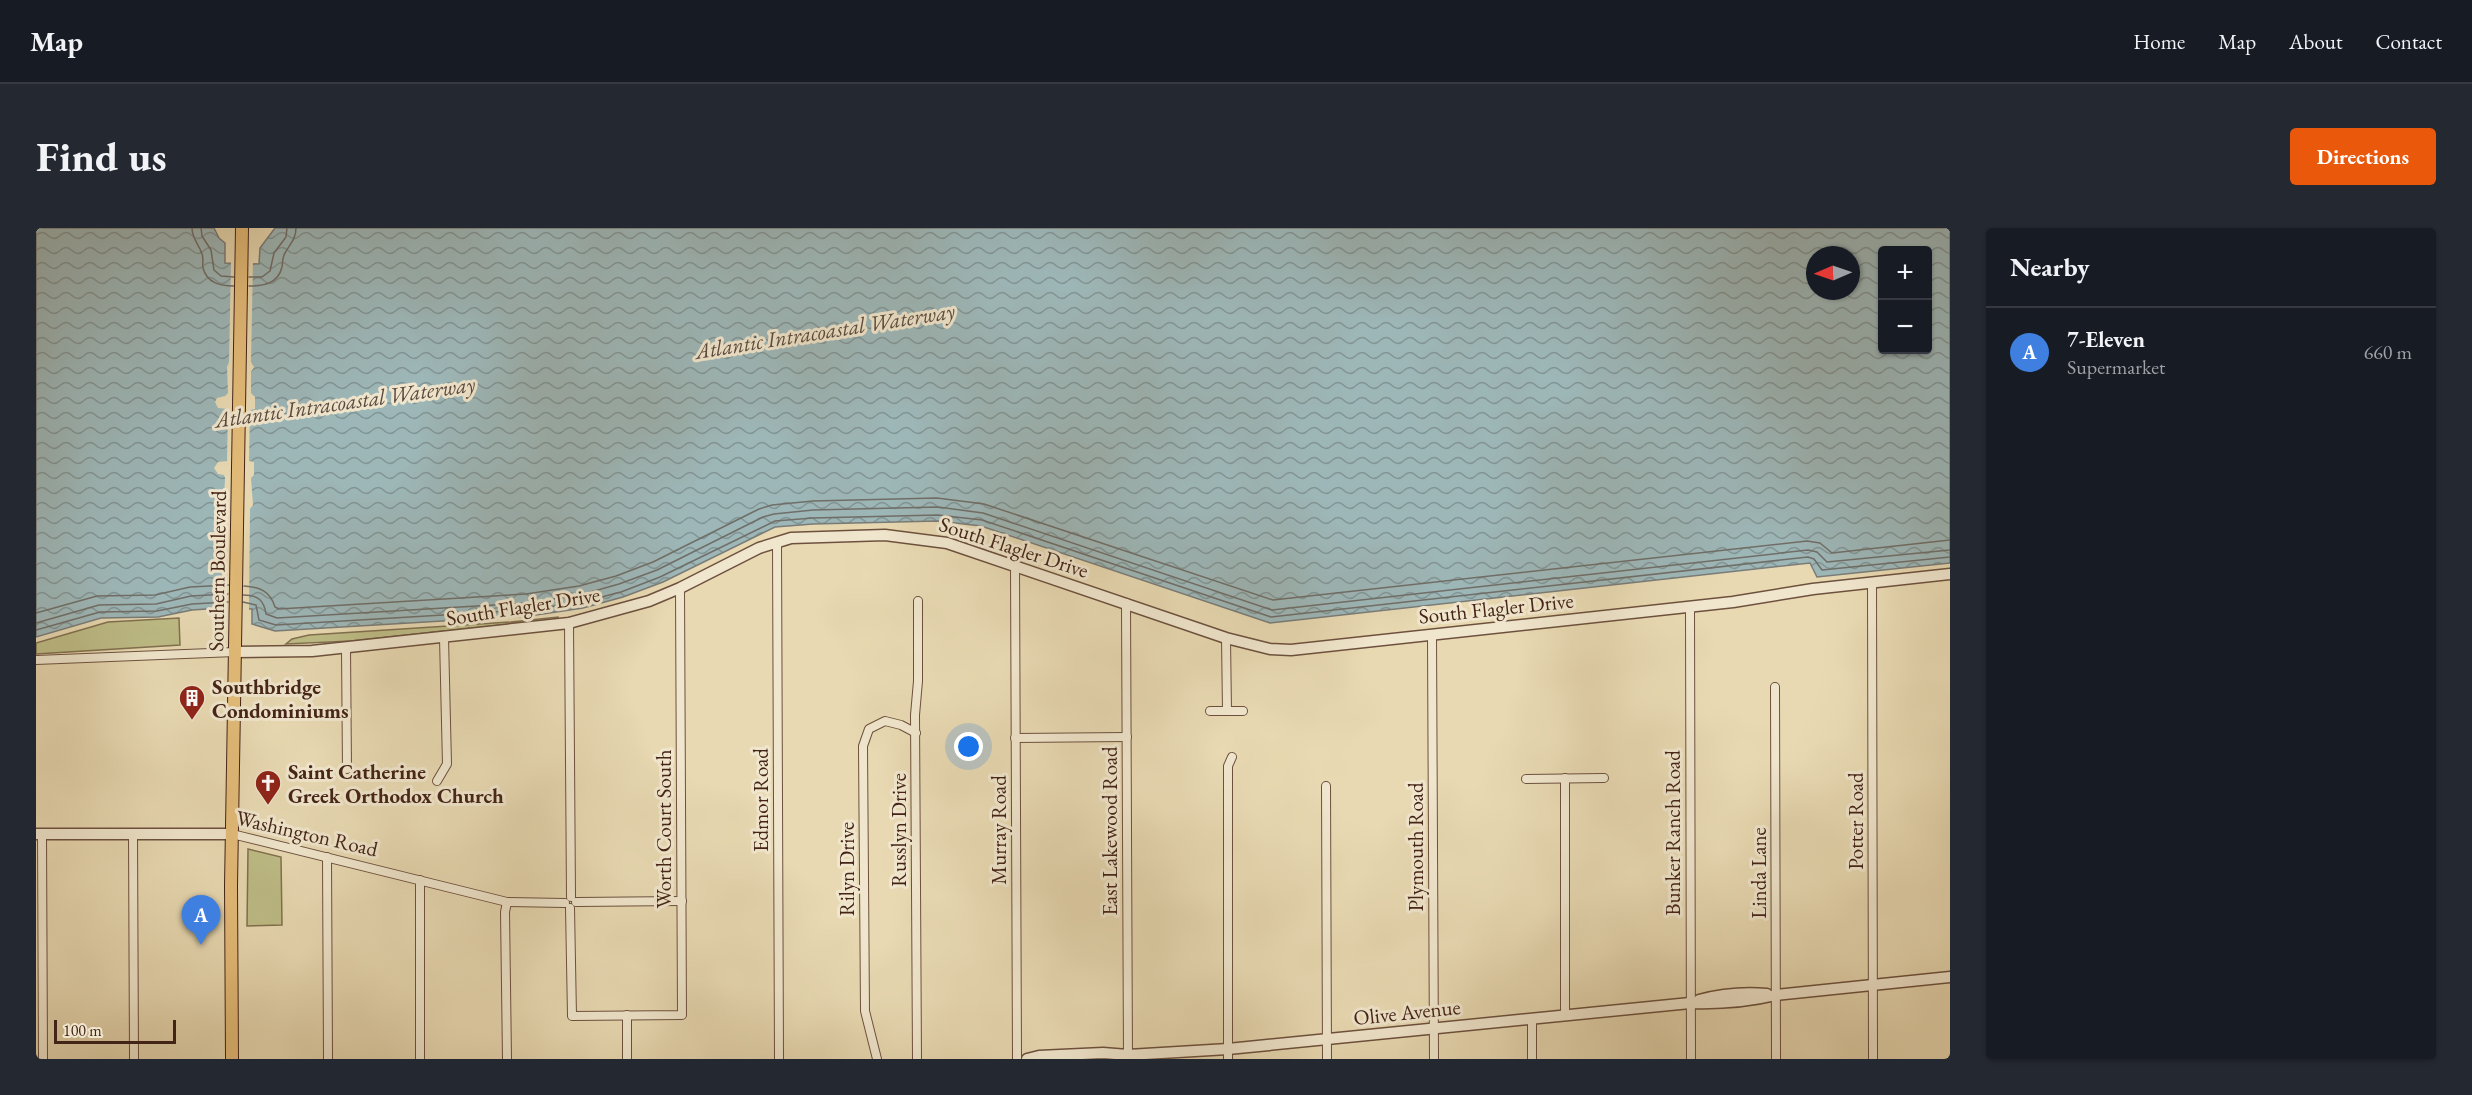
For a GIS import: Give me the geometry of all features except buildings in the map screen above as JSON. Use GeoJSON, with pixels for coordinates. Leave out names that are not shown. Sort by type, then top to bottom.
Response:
{"type":"FeatureCollection","features":[{"type":"Feature","properties":{"kind":"main road","name":"Southern Boulevard"},"geometry":{"type":"LineString","coordinates":[[232,1059],[232,834],[242,228]]}},
{"type":"Feature","properties":{"kind":"street","name":"South Flagler Drive"},"geometry":{"type":"LineString","coordinates":[[36,660],[312,651],[569,623],[620,610],[680,588],[759,548],[809,536],[902,536],[947,543],[1226,638],[1270,649],[1291,650],[1690,606],[1950,574]]}},
{"type":"Feature","properties":{"kind":"street","name":"Edmor Road"},"geometry":{"type":"LineString","coordinates":[[777,542],[779,1059]]}},
{"type":"Feature","properties":{"kind":"street","name":"Murray Road"},"geometry":{"type":"LineString","coordinates":[[1014,565],[1017,1059]]}},
{"type":"Feature","properties":{"kind":"street","name":"Potter Road"},"geometry":{"type":"LineString","coordinates":[[1872,582],[1873,1059]]}},
{"type":"Feature","properties":{"kind":"street","name":"Worth Court South"},"geometry":{"type":"LineString","coordinates":[[627,1015],[682,1015],[680,588]]}},
{"type":"Feature","properties":{"kind":"street","name":"Russlyn Drive"},"geometry":{"type":"LineString","coordinates":[[917,1059],[915,733],[918,681],[918,601]]}},
{"type":"Feature","properties":{"kind":"street","name":"East Lakewood Road"},"geometry":{"type":"LineString","coordinates":[[1126,603],[1128,1057]]}},
{"type":"Feature","properties":{"kind":"street","name":"Bunker Ranch Road"},"geometry":{"type":"LineString","coordinates":[[1690,606],[1690,1059]]}},
{"type":"Feature","properties":{"kind":"street"},"geometry":{"type":"LineString","coordinates":[[569,623],[572,1016],[627,1015],[627,1059]]}},
{"type":"Feature","properties":{"kind":"street","name":"Plymouth Road"},"geometry":{"type":"LineString","coordinates":[[1432,634],[1434,1059]]}},
{"type":"Feature","properties":{"kind":"street"},"geometry":{"type":"LineString","coordinates":[[437,781],[447,765],[444,638]]}},
{"type":"Feature","properties":{"kind":"street"},"geometry":{"type":"LineString","coordinates":[[1226,638],[1227,711]]}},
{"type":"Feature","properties":{"kind":"street"},"geometry":{"type":"LineString","coordinates":[[346,648],[347,769]]}},
{"type":"Feature","properties":{"kind":"street","name":"Linda Lane"},"geometry":{"type":"LineString","coordinates":[[1775,687],[1776,1059]]}},
{"type":"Feature","properties":{"kind":"street"},"geometry":{"type":"LineString","coordinates":[[1210,711],[1243,711]]}},
{"type":"Feature","properties":{"kind":"street","name":"Rilyn Drive"},"geometry":{"type":"LineString","coordinates":[[877,1059],[865,1011],[863,746],[869,729],[885,721],[901,724],[915,733]]}},
{"type":"Feature","properties":{"kind":"street"},"geometry":{"type":"LineString","coordinates":[[1016,738],[1127,737]]}},
{"type":"Feature","properties":{"kind":"street"},"geometry":{"type":"LineString","coordinates":[[1228,1054],[1228,766],[1232,757]]}},
{"type":"Feature","properties":{"kind":"street"},"geometry":{"type":"LineString","coordinates":[[1526,778],[1604,778]]}},
{"type":"Feature","properties":{"kind":"street"},"geometry":{"type":"LineString","coordinates":[[1565,778],[1565,1016]]}},
{"type":"Feature","properties":{"kind":"street"},"geometry":{"type":"LineString","coordinates":[[1326,786],[1327,1059]]}},
{"type":"Feature","properties":{"kind":"street"},"geometry":{"type":"LineString","coordinates":[[133,833],[134,1059]]}},
{"type":"Feature","properties":{"kind":"street"},"geometry":{"type":"LineString","coordinates":[[39,834],[43,1059]]}},
{"type":"Feature","properties":{"kind":"street","name":"Washington Road"},"geometry":{"type":"LineString","coordinates":[[39,834],[232,834],[507,902],[682,901]]}},
{"type":"Feature","properties":{"kind":"street"},"geometry":{"type":"LineString","coordinates":[[327,857],[328,1059]]}},
{"type":"Feature","properties":{"kind":"street"},"geometry":{"type":"LineString","coordinates":[[420,879],[420,1059]]}},
{"type":"Feature","properties":{"kind":"street"},"geometry":{"type":"LineString","coordinates":[[507,902],[505,912],[507,1059]]}},
{"type":"Feature","properties":{"kind":"street","name":"Olive Avenue"},"geometry":{"type":"LineString","coordinates":[[1114,1059],[1228,1054],[1327,1040],[1690,1003],[1716,1004],[1750,1001],[1776,994],[1950,977]]}},
{"type":"Feature","properties":{"kind":"street"},"geometry":{"type":"LineString","coordinates":[[1532,1019],[1532,1059]]}},
{"type":"Feature","properties":{"kind":"street","name":"Olive Avenue"},"geometry":{"type":"LineString","coordinates":[[1027,1059],[1039,1056],[1103,1053],[1128,1057]]}},
{"type":"Feature","properties":{"kind":"shaded area"},"geometry":{"type":"Polygon","coordinates":[[[558,617],[558,619],[351,641],[286,644],[292,639],[309,635],[558,617]]]}},
{"type":"Feature","properties":{"kind":"shaded area"},"geometry":{"type":"Polygon","coordinates":[[[179,618],[180,645],[36,654],[36,643],[108,622],[179,618]]]}},
{"type":"Feature","properties":{"kind":"shaded area"},"geometry":{"type":"Polygon","coordinates":[[[248,849],[281,857],[282,925],[247,926],[248,849]]]}},
{"type":"Feature","properties":{"kind":"water","name":"Atlantic Intracoastal Waterway"},"geometry":{"type":"Polygon","coordinates":[[[36,228],[214,228],[219,238],[225,243],[225,263],[259,264],[260,248],[275,228],[1950,228],[1950,563],[1817,577],[1810,563],[1270,623],[981,526],[938,521],[813,524],[775,527],[663,582],[623,597],[583,608],[529,616],[275,631],[252,624],[252,609],[222,608],[192,610],[158,617],[101,618],[36,637],[36,228]]]}},
{"type":"Feature","properties":{"kind":"pier"},"geometry":{"type":"Polygon","coordinates":[[[231,260],[253,261],[251,362],[254,367],[251,372],[251,393],[255,397],[255,409],[250,410],[249,461],[254,462],[254,475],[251,478],[253,505],[250,509],[249,610],[222,610],[224,509],[222,504],[225,478],[214,468],[218,462],[227,461],[228,409],[218,408],[215,402],[217,398],[228,393],[231,260]]]}},
{"type":"Feature","properties":{"kind":"place","name":"Southbridge Condominiums"},"geometry":{"type":"Point","coordinates":[192,721]}},
{"type":"Feature","properties":{"kind":"place","name":"Saint Catherine Greek Orthodox Church"},"geometry":{"type":"Point","coordinates":[268,806]}},
{"type":"Feature","properties":{"kind":"place","name":"7-Eleven"},"geometry":{"type":"Point","coordinates":[201,945]}}]}
